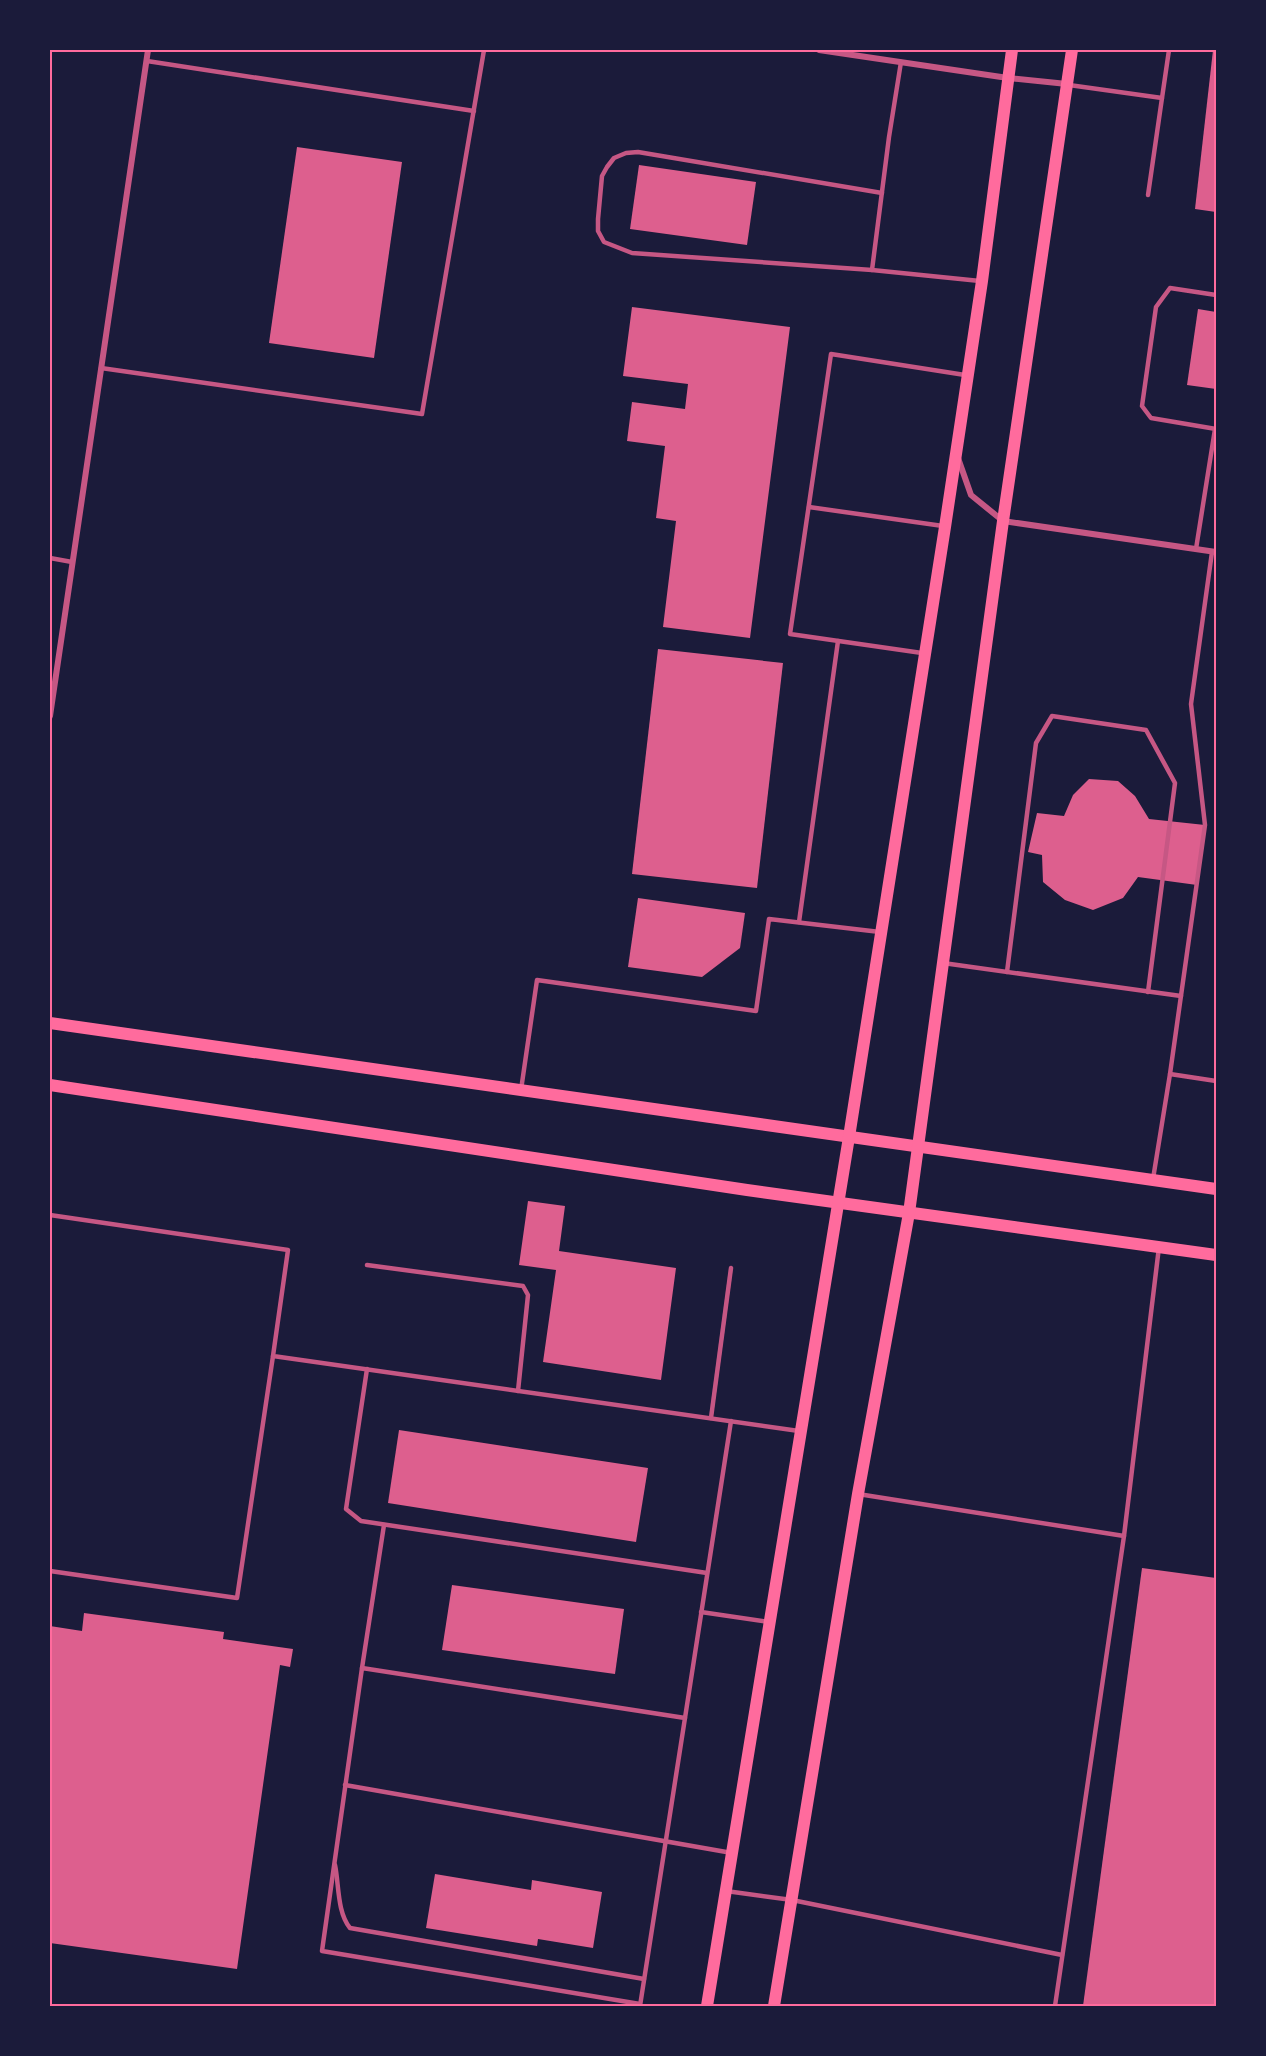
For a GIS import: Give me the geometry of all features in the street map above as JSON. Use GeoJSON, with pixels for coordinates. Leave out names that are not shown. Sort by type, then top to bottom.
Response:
{"type":"FeatureCollection","features":[{"type":"Feature","properties":{"kind":"main road"},"geometry":{"type":"LineString","coordinates":[[707,2007],[849,1137],[945,526],[982,281],[1012,50]]}},
{"type":"Feature","properties":{"kind":"main road"},"geometry":{"type":"LineString","coordinates":[[774,2007],[858,1494],[909,1213],[1003,521],[1072,50]]}},
{"type":"Feature","properties":{"kind":"main road"},"geometry":{"type":"LineString","coordinates":[[50,1023],[1216,1189]]}},
{"type":"Feature","properties":{"kind":"main road"},"geometry":{"type":"LineString","coordinates":[[50,1085],[838,1203],[1216,1255]]}},
{"type":"Feature","properties":{"kind":"street"},"geometry":{"type":"LineString","coordinates":[[50,716],[148,50]]}},
{"type":"Feature","properties":{"kind":"street"},"geometry":{"type":"LineString","coordinates":[[819,50],[1008,78],[1067,84]]}},
{"type":"Feature","properties":{"kind":"street"},"geometry":{"type":"LineString","coordinates":[[956,452],[971,495],[1003,521],[1214,552]]}},
{"type":"Feature","properties":{"kind":"lane"},"geometry":{"type":"LineString","coordinates":[[101,368],[422,414],[484,50]]}},
{"type":"Feature","properties":{"kind":"lane"},"geometry":{"type":"LineString","coordinates":[[1148,195],[1169,50]]}},
{"type":"Feature","properties":{"kind":"lane"},"geometry":{"type":"LineString","coordinates":[[147,61],[474,111]]}},
{"type":"Feature","properties":{"kind":"lane"},"geometry":{"type":"LineString","coordinates":[[872,270],[901,61]]}},
{"type":"Feature","properties":{"kind":"lane"},"geometry":{"type":"LineString","coordinates":[[1067,84],[1162,98]]}},
{"type":"Feature","properties":{"kind":"lane"},"geometry":{"type":"LineString","coordinates":[[882,193],[638,152],[626,153],[614,158],[602,176],[598,231],[604,242],[632,254],[872,270],[982,281]]}},
{"type":"Feature","properties":{"kind":"lane"},"geometry":{"type":"LineString","coordinates":[[1196,549],[1216,429],[1151,418],[1142,406],[1156,307],[1170,288],[1216,295]]}},
{"type":"Feature","properties":{"kind":"lane"},"geometry":{"type":"LineString","coordinates":[[925,653],[790,634],[831,354],[968,376]]}},
{"type":"Feature","properties":{"kind":"lane"},"geometry":{"type":"LineString","coordinates":[[809,507],[945,526]]}},
{"type":"Feature","properties":{"kind":"lane"},"geometry":{"type":"LineString","coordinates":[[1153,1180],[1205,825],[1191,704],[1214,552]]}},
{"type":"Feature","properties":{"kind":"lane"},"geometry":{"type":"LineString","coordinates":[[50,558],[72,562]]}},
{"type":"Feature","properties":{"kind":"lane"},"geometry":{"type":"LineString","coordinates":[[799,922],[838,641]]}},
{"type":"Feature","properties":{"kind":"lane"},"geometry":{"type":"LineString","coordinates":[[1007,972],[1036,743],[1052,716],[1146,730],[1175,783],[1148,992]]}},
{"type":"Feature","properties":{"kind":"lane"},"geometry":{"type":"LineString","coordinates":[[521,1090],[537,980],[756,1011],[769,919],[881,932]]}},
{"type":"Feature","properties":{"kind":"lane"},"geometry":{"type":"LineString","coordinates":[[943,963],[1181,996]]}},
{"type":"Feature","properties":{"kind":"lane"},"geometry":{"type":"LineString","coordinates":[[1170,1074],[1216,1081]]}},
{"type":"Feature","properties":{"kind":"lane"},"geometry":{"type":"LineString","coordinates":[[50,1215],[288,1250],[237,1598],[50,1571]]}},
{"type":"Feature","properties":{"kind":"lane"},"geometry":{"type":"LineString","coordinates":[[1055,2007],[1124,1536],[1159,1248]]}},
{"type":"Feature","properties":{"kind":"lane"},"geometry":{"type":"LineString","coordinates":[[367,1265],[523,1286],[528,1295],[518,1391]]}},
{"type":"Feature","properties":{"kind":"lane"},"geometry":{"type":"LineString","coordinates":[[711,1418],[731,1268]]}},
{"type":"Feature","properties":{"kind":"lane"},"geometry":{"type":"LineString","coordinates":[[273,1356],[800,1431]]}},
{"type":"Feature","properties":{"kind":"lane"},"geometry":{"type":"LineString","coordinates":[[367,1369],[346,1509],[360,1521],[707,1573]]}},
{"type":"Feature","properties":{"kind":"lane"},"geometry":{"type":"LineString","coordinates":[[384,1525],[322,1951],[640,2005],[730,1421]]}},
{"type":"Feature","properties":{"kind":"lane"},"geometry":{"type":"LineString","coordinates":[[858,1494],[1124,1536]]}},
{"type":"Feature","properties":{"kind":"lane"},"geometry":{"type":"LineString","coordinates":[[701,1612],[769,1622]]}},
{"type":"Feature","properties":{"kind":"lane"},"geometry":{"type":"LineString","coordinates":[[362,1668],[685,1718]]}},
{"type":"Feature","properties":{"kind":"lane"},"geometry":{"type":"LineString","coordinates":[[345,1785],[732,1853]]}},
{"type":"Feature","properties":{"kind":"lane"},"geometry":{"type":"LineString","coordinates":[[334,1859],[341,1910],[350,1928],[644,1979]]}},
{"type":"Feature","properties":{"kind":"lane"},"geometry":{"type":"LineString","coordinates":[[726,1891],[792,1900],[1062,1955]]}},
{"type":"Feature","properties":{"kind":"building"},"geometry":{"type":"Polygon","coordinates":[[[1213,50],[1216,50],[1216,212],[1195,209],[1213,50]]]}},
{"type":"Feature","properties":{"kind":"building"},"geometry":{"type":"Polygon","coordinates":[[[297,147],[402,162],[374,358],[269,343],[297,147]]]}},
{"type":"Feature","properties":{"kind":"building"},"geometry":{"type":"Polygon","coordinates":[[[639,165],[756,182],[747,245],[630,229],[639,165]]]}},
{"type":"Feature","properties":{"kind":"building"},"geometry":{"type":"Polygon","coordinates":[[[632,307],[790,327],[750,638],[663,627],[676,521],[656,518],[665,446],[627,441],[632,402],[685,409],[688,384],[623,376],[632,307]]]}},
{"type":"Feature","properties":{"kind":"building"},"geometry":{"type":"Polygon","coordinates":[[[1198,309],[1216,312],[1216,389],[1187,385],[1198,309]]]}},
{"type":"Feature","properties":{"kind":"building"},"geometry":{"type":"Polygon","coordinates":[[[658,649],[783,663],[757,888],[632,874],[658,649]]]}},
{"type":"Feature","properties":{"kind":"building"},"geometry":{"type":"Polygon","coordinates":[[[1089,779],[1118,781],[1135,796],[1149,819],[1205,825],[1197,885],[1138,877],[1123,898],[1093,910],[1065,900],[1043,882],[1042,855],[1028,852],[1037,813],[1064,816],[1073,795],[1089,779]]]}},
{"type":"Feature","properties":{"kind":"building"},"geometry":{"type":"Polygon","coordinates":[[[638,898],[745,913],[740,948],[702,977],[628,967],[638,898]]]}},
{"type":"Feature","properties":{"kind":"building"},"geometry":{"type":"Polygon","coordinates":[[[528,1201],[565,1206],[559,1251],[676,1268],[661,1380],[543,1362],[556,1270],[519,1265],[528,1201]]]}},
{"type":"Feature","properties":{"kind":"building"},"geometry":{"type":"Polygon","coordinates":[[[399,1430],[648,1468],[636,1542],[388,1503],[399,1430]]]}},
{"type":"Feature","properties":{"kind":"building"},"geometry":{"type":"Polygon","coordinates":[[[1142,1568],[1216,1578],[1216,2006],[1083,2006],[1142,1568]]]}},
{"type":"Feature","properties":{"kind":"building"},"geometry":{"type":"Polygon","coordinates":[[[452,1585],[624,1609],[615,1674],[442,1650],[452,1585]]]}},
{"type":"Feature","properties":{"kind":"building"},"geometry":{"type":"Polygon","coordinates":[[[84,1613],[224,1632],[223,1639],[293,1649],[290,1667],[280,1665],[237,1969],[50,1943],[50,1626],[82,1631],[84,1613]]]}},
{"type":"Feature","properties":{"kind":"building"},"geometry":{"type":"Polygon","coordinates":[[[435,1874],[531,1890],[532,1880],[602,1892],[593,1948],[538,1939],[537,1946],[426,1928],[435,1874]]]}}]}
